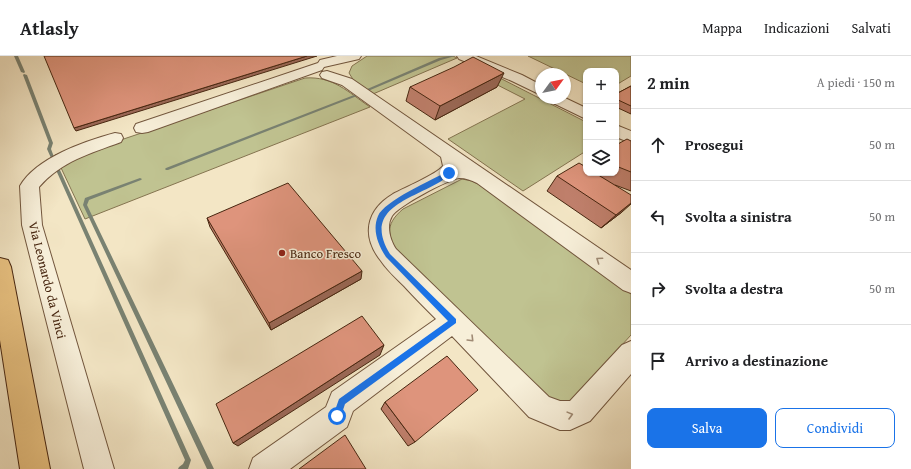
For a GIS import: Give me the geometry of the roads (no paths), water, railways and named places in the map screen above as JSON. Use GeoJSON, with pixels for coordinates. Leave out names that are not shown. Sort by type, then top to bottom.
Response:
{"type":"FeatureCollection","features":[{"type":"Feature","properties":{"kind":"main road"},"geometry":{"type":"LineString","coordinates":[[0,267],[35,469]]}},
{"type":"Feature","properties":{"kind":"street"},"geometry":{"type":"LineString","coordinates":[[354,56],[331,71],[631,283]]}},
{"type":"Feature","properties":{"kind":"street"},"geometry":{"type":"LineString","coordinates":[[464,56],[517,78],[535,88]]}},
{"type":"Feature","properties":{"kind":"street","name":"Via Leonardo da Vinci"},"geometry":{"type":"LineString","coordinates":[[99,469],[32,226],[29,186],[44,170],[66,157],[131,138],[292,76],[331,71]]}},
{"type":"Feature","properties":{"kind":"street"},"geometry":{"type":"LineString","coordinates":[[569,106],[583,98]]}},
{"type":"Feature","properties":{"kind":"street"},"geometry":{"type":"LineString","coordinates":[[565,104],[583,113]]}},
{"type":"Feature","properties":{"kind":"street"},"geometry":{"type":"LineString","coordinates":[[619,132],[631,138]]}},
{"type":"Feature","properties":{"kind":"street"},"geometry":{"type":"LineString","coordinates":[[448,153],[453,162],[452,169],[444,176],[389,206],[381,217],[379,233],[382,245],[388,255],[540,407],[555,415],[564,416],[575,414],[580,411],[631,354]]}},
{"type":"Feature","properties":{"kind":"street"},"geometry":{"type":"LineString","coordinates":[[444,176],[462,172],[485,179]]}},
{"type":"Feature","properties":{"kind":"street"},"geometry":{"type":"LineString","coordinates":[[264,469],[337,416],[342,402],[453,321]]}},
{"type":"Feature","properties":{"kind":"street"},"geometry":{"type":"LineString","coordinates":[[16,361],[44,469]]}},
{"type":"Feature","properties":{"kind":"waterway"},"geometry":{"type":"LineString","coordinates":[[16,56],[23,72]]}},
{"type":"Feature","properties":{"kind":"waterway"},"geometry":{"type":"LineString","coordinates":[[367,90],[440,59],[453,56]]}},
{"type":"Feature","properties":{"kind":"waterway"},"geometry":{"type":"LineString","coordinates":[[25,75],[51,143],[49,149],[52,157]]}},
{"type":"Feature","properties":{"kind":"waterway"},"geometry":{"type":"LineString","coordinates":[[167,169],[355,96]]}},
{"type":"Feature","properties":{"kind":"waterway"},"geometry":{"type":"LineString","coordinates":[[58,170],[188,460],[186,466],[181,469]]}},
{"type":"Feature","properties":{"kind":"waterway"},"geometry":{"type":"LineString","coordinates":[[140,179],[87,199],[85,205],[211,469]]}},
{"type":"Feature","properties":{"kind":"place","name":"Banco Fresco"},"geometry":{"type":"Point","coordinates":[282,253]}}]}
